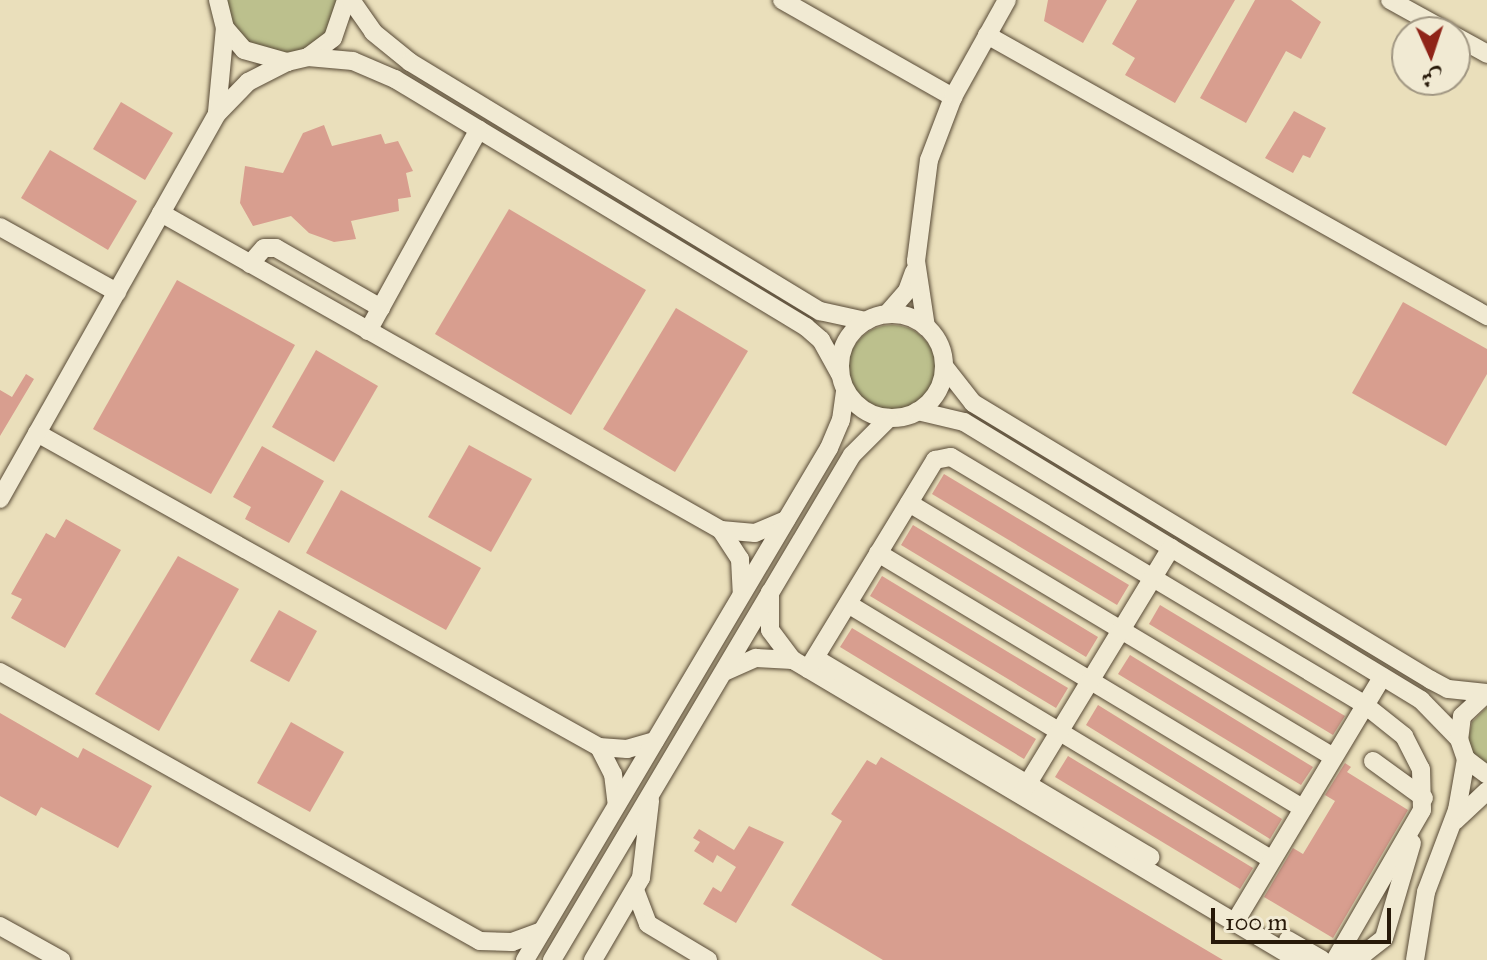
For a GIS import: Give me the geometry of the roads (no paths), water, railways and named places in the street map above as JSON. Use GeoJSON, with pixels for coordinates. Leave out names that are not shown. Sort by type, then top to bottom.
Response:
{"type":"FeatureCollection","features":[{"type":"Feature","properties":{"kind":"street"},"geometry":{"type":"LineString","coordinates":[[308,57],[333,38],[348,0]]}},
{"type":"Feature","properties":{"kind":"street"},"geometry":{"type":"LineString","coordinates":[[348,0],[373,32],[410,62],[820,311],[866,321]]}},
{"type":"Feature","properties":{"kind":"street"},"geometry":{"type":"LineString","coordinates":[[782,0],[953,97]]}},
{"type":"Feature","properties":{"kind":"street"},"geometry":{"type":"LineString","coordinates":[[525,960],[836,434],[844,344],[866,321],[887,314],[907,291],[916,261],[926,171],[953,97],[1007,0]]}},
{"type":"Feature","properties":{"kind":"street"},"geometry":{"type":"LineString","coordinates":[[1390,0],[1419,16]]}},
{"type":"Feature","properties":{"kind":"street"},"geometry":{"type":"LineString","coordinates":[[217,2],[225,28],[217,114]]}},
{"type":"Feature","properties":{"kind":"street"},"geometry":{"type":"LineString","coordinates":[[225,28],[244,50],[287,62]]}},
{"type":"Feature","properties":{"kind":"street"},"geometry":{"type":"LineString","coordinates":[[987,35],[1487,316]]}},
{"type":"Feature","properties":{"kind":"street"},"geometry":{"type":"LineString","coordinates":[[0,499],[217,114],[248,82],[287,62],[308,57],[375,68],[806,327],[821,340],[842,382],[863,410],[889,418]]}},
{"type":"Feature","properties":{"kind":"street"},"geometry":{"type":"LineString","coordinates":[[368,331],[479,129]]}},
{"type":"Feature","properties":{"kind":"street"},"geometry":{"type":"LineString","coordinates":[[161,213],[721,530],[755,533],[786,520]]}},
{"type":"Feature","properties":{"kind":"street"},"geometry":{"type":"LineString","coordinates":[[0,227],[117,292]]}},
{"type":"Feature","properties":{"kind":"street"},"geometry":{"type":"LineString","coordinates":[[250,264],[258,252],[276,248],[381,308]]}},
{"type":"Feature","properties":{"kind":"street"},"geometry":{"type":"LineString","coordinates":[[916,261],[926,327]]}},
{"type":"Feature","properties":{"kind":"street"},"geometry":{"type":"LineString","coordinates":[[887,314],[926,327],[936,338],[944,366],[973,403],[1417,672],[1448,689],[1487,693]]}},
{"type":"Feature","properties":{"kind":"street"},"geometry":{"type":"LineString","coordinates":[[918,411],[937,392],[944,366]]}},
{"type":"Feature","properties":{"kind":"street"},"geometry":{"type":"LineString","coordinates":[[552,960],[859,444],[889,418],[918,411],[964,422],[1435,711],[1459,739],[1466,759],[1451,826],[1426,892],[1415,960]]}},
{"type":"Feature","properties":{"kind":"street"},"geometry":{"type":"LineString","coordinates":[[37,433],[599,747],[627,749],[655,741]]}},
{"type":"Feature","properties":{"kind":"street"},"geometry":{"type":"LineString","coordinates":[[806,663],[848,604],[935,460],[947,455],[1151,580],[1365,705],[1391,723],[1414,751],[1424,798],[1384,938],[1365,953],[1338,956]]}},
{"type":"Feature","properties":{"kind":"street"},"geometry":{"type":"LineString","coordinates":[[909,503],[1333,757]]}},
{"type":"Feature","properties":{"kind":"street"},"geometry":{"type":"LineString","coordinates":[[721,530],[740,559],[742,594]]}},
{"type":"Feature","properties":{"kind":"street"},"geometry":{"type":"LineString","coordinates":[[1024,790],[1171,548]]}},
{"type":"Feature","properties":{"kind":"street"},"geometry":{"type":"LineString","coordinates":[[878,553],[1303,808]]}},
{"type":"Feature","properties":{"kind":"street"},"geometry":{"type":"LineString","coordinates":[[770,592],[770,630],[806,663],[1238,917],[1322,960]]}},
{"type":"Feature","properties":{"kind":"street"},"geometry":{"type":"LineString","coordinates":[[848,604],[1272,860]]}},
{"type":"Feature","properties":{"kind":"street"},"geometry":{"type":"LineString","coordinates":[[722,673],[756,658],[806,663]]}},
{"type":"Feature","properties":{"kind":"street"},"geometry":{"type":"LineString","coordinates":[[0,672],[480,941],[512,942],[542,931]]}},
{"type":"Feature","properties":{"kind":"street"},"geometry":{"type":"LineString","coordinates":[[1238,917],[1382,677]]}},
{"type":"Feature","properties":{"kind":"street"},"geometry":{"type":"LineString","coordinates":[[1459,739],[1462,716],[1487,693]]}},
{"type":"Feature","properties":{"kind":"street"},"geometry":{"type":"LineString","coordinates":[[599,747],[613,774],[617,805]]}},
{"type":"Feature","properties":{"kind":"street"},"geometry":{"type":"LineString","coordinates":[[1466,759],[1487,775]]}},
{"type":"Feature","properties":{"kind":"street"},"geometry":{"type":"LineString","coordinates":[[1373,761],[1424,798]]}},
{"type":"Feature","properties":{"kind":"street"},"geometry":{"type":"LineString","coordinates":[[593,960],[635,890],[645,865],[652,791]]}},
{"type":"Feature","properties":{"kind":"street"},"geometry":{"type":"LineString","coordinates":[[1451,826],[1487,791]]}},
{"type":"Feature","properties":{"kind":"street"},"geometry":{"type":"LineString","coordinates":[[1338,956],[1419,820]]}},
{"type":"Feature","properties":{"kind":"street"},"geometry":{"type":"LineString","coordinates":[[635,890],[648,924],[678,952],[708,960]]}},
{"type":"Feature","properties":{"kind":"street"},"geometry":{"type":"LineString","coordinates":[[1238,917],[1298,960]]}},
{"type":"Feature","properties":{"kind":"street"},"geometry":{"type":"LineString","coordinates":[[611,929],[648,924]]}},
{"type":"Feature","properties":{"kind":"street"},"geometry":{"type":"LineString","coordinates":[[0,926],[61,960]]}},
{"type":"Feature","properties":{"kind":"street"},"geometry":{"type":"LineString","coordinates":[[480,941],[492,960]]}}]}
